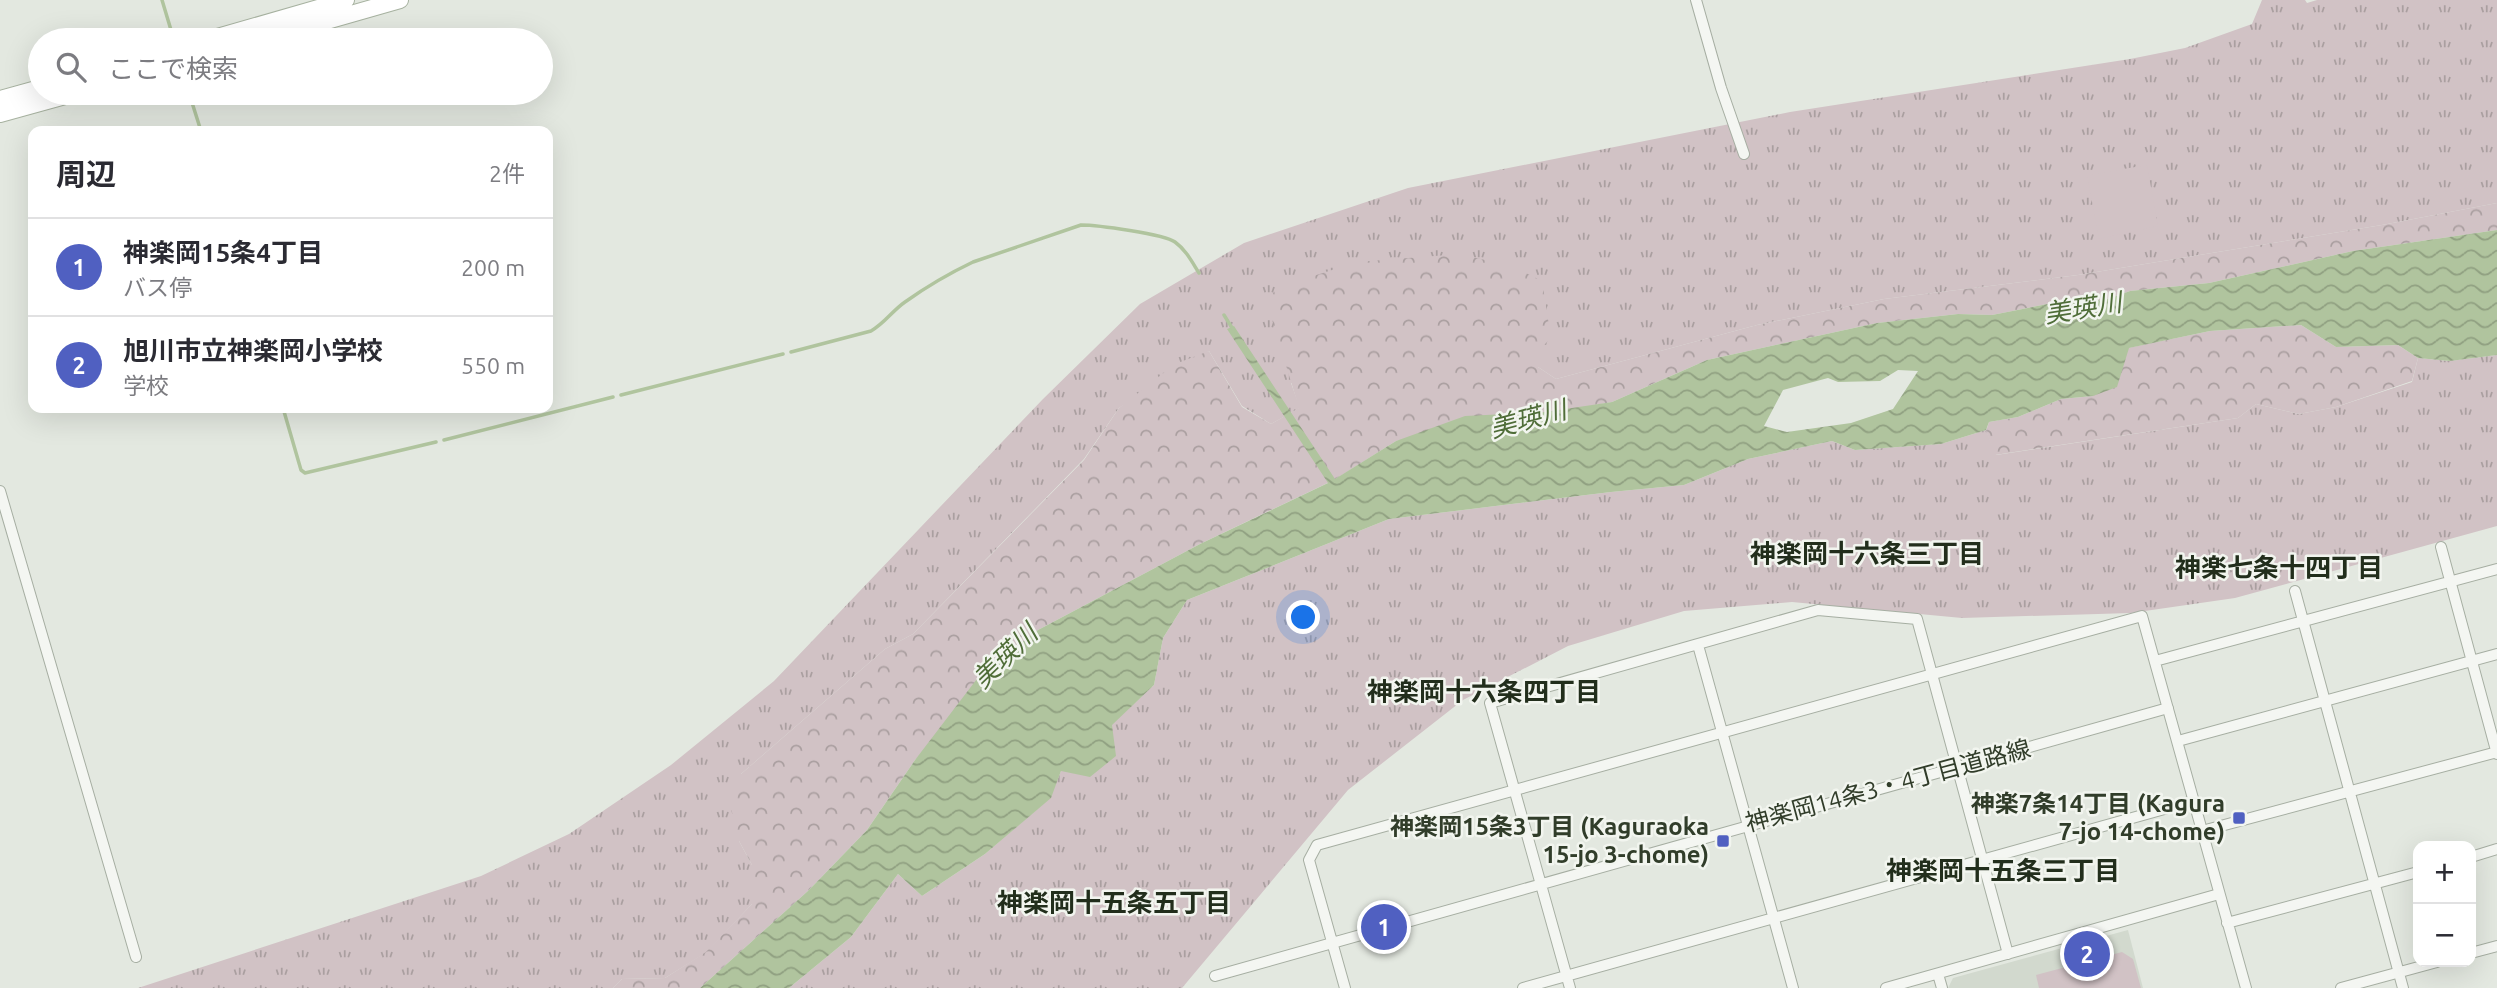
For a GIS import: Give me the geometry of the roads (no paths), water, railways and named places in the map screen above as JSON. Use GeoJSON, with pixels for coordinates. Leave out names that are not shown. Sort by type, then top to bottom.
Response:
{"type":"FeatureCollection","features":[{"type":"Feature","properties":{"kind":"main road"},"geometry":{"type":"LineString","coordinates":[[249,28],[346,0]]}},
{"type":"Feature","properties":{"kind":"main road"},"geometry":{"type":"LineString","coordinates":[[302,28],[400,0]]}},
{"type":"Feature","properties":{"kind":"main road"},"geometry":{"type":"LineString","coordinates":[[0,99],[28,91]]}},
{"type":"Feature","properties":{"kind":"main road"},"geometry":{"type":"LineString","coordinates":[[0,114],[33,105]]}},
{"type":"Feature","properties":{"kind":"street"},"geometry":{"type":"LineString","coordinates":[[1696,0],[1721,88],[1744,154]]}},
{"type":"Feature","properties":{"kind":"street"},"geometry":{"type":"LineString","coordinates":[[0,491],[136,957]]}},
{"type":"Feature","properties":{"kind":"street"},"geometry":{"type":"LineString","coordinates":[[2203,831],[2497,753],[2441,547]]}},
{"type":"Feature","properties":{"kind":"street"},"geometry":{"type":"LineString","coordinates":[[2155,661],[2497,569]]}},
{"type":"Feature","properties":{"kind":"street"},"geometry":{"type":"LineString","coordinates":[[2295,591],[2403,988]]}},
{"type":"Feature","properties":{"kind":"street"},"geometry":{"type":"LineString","coordinates":[[1570,988],[1490,703],[1818,611],[1917,619],[2008,954]]}},
{"type":"Feature","properties":{"kind":"street"},"geometry":{"type":"LineString","coordinates":[[1345,988],[1308,860],[1317,845],[2142,616],[2244,988]]}},
{"type":"Feature","properties":{"kind":"street"},"geometry":{"type":"LineString","coordinates":[[1698,645],[1793,988]]}},
{"type":"Feature","properties":{"kind":"street"},"geometry":{"type":"LineString","coordinates":[[2178,741],[2497,654]]}},
{"type":"Feature","properties":{"kind":"street","name":"神楽岡14条3・4丁目道路線"},"geometry":{"type":"LineString","coordinates":[[1214,976],[1747,824],[2168,708]]}},
{"type":"Feature","properties":{"kind":"street"},"geometry":{"type":"LineString","coordinates":[[1522,988],[2193,801]]}},
{"type":"Feature","properties":{"kind":"street"},"geometry":{"type":"LineString","coordinates":[[2476,855],[2497,849]]}},
{"type":"Feature","properties":{"kind":"street"},"geometry":{"type":"LineString","coordinates":[[2227,923],[2413,873]]}},
{"type":"Feature","properties":{"kind":"street"},"geometry":{"type":"LineString","coordinates":[[1886,988],[2219,894]]}},
{"type":"Feature","properties":{"kind":"street"},"geometry":{"type":"LineString","coordinates":[[2476,952],[2497,946]]}},
{"type":"Feature","properties":{"kind":"street"},"geometry":{"type":"LineString","coordinates":[[2341,988],[2418,967]]}},
{"type":"Feature","properties":{"kind":"street"},"geometry":{"type":"LineString","coordinates":[[1938,974],[1942,988]]}},
{"type":"Feature","properties":{"kind":"water","name":"美瑛川"},"geometry":{"type":"Polygon","coordinates":[[[2497,230],[2497,355],[2450,361],[2418,358],[2398,345],[2336,347],[2301,325],[2210,331],[2129,348],[2117,387],[2093,396],[2061,399],[2018,417],[1989,422],[1986,430],[1941,444],[1855,450],[1832,441],[1748,459],[1684,485],[1389,519],[1187,600],[1163,638],[1154,685],[1112,725],[1116,756],[1090,777],[1061,771],[1051,798],[985,854],[922,896],[898,874],[851,937],[789,988],[700,988],[809,890],[867,830],[915,760],[983,671],[1038,630],[1200,544],[1328,483],[1227,329],[1234,326],[1335,479],[1396,441],[1465,416],[1545,412],[1612,402],[1707,360],[1877,323],[1958,314],[1992,315],[2083,297],[2102,301],[2130,291],[2209,283],[2353,251],[2497,230]],[[1898,370],[1880,381],[1838,382],[1828,378],[1783,390],[1764,426],[1787,432],[1851,423],[1893,409],[1918,371],[1898,370]]]}},
{"type":"Feature","properties":{"kind":"waterway"},"geometry":{"type":"LineString","coordinates":[[162,0],[170,28]]}},
{"type":"Feature","properties":{"kind":"waterway"},"geometry":{"type":"LineString","coordinates":[[193,105],[199,126]]}},
{"type":"Feature","properties":{"kind":"waterway"},"geometry":{"type":"LineString","coordinates":[[791,352],[871,331],[913,296],[964,266],[1081,225],[1130,230],[1168,239],[1182,249],[1199,273]]}},
{"type":"Feature","properties":{"kind":"waterway"},"geometry":{"type":"LineString","coordinates":[[1224,315],[1234,331]]}},
{"type":"Feature","properties":{"kind":"waterway"},"geometry":{"type":"LineString","coordinates":[[621,395],[783,354]]}},
{"type":"Feature","properties":{"kind":"waterway"},"geometry":{"type":"LineString","coordinates":[[553,412],[613,397]]}},
{"type":"Feature","properties":{"kind":"waterway"},"geometry":{"type":"LineString","coordinates":[[284,413],[301,470],[305,473],[436,442]]}},
{"type":"Feature","properties":{"kind":"waterway"},"geometry":{"type":"LineString","coordinates":[[444,440],[550,413]]}},
{"type":"Feature","properties":{"kind":"place","name":"神楽7条14丁目 (Kagura 7-jo 14-chome)"},"geometry":{"type":"Point","coordinates":[2239,818]}},
{"type":"Feature","properties":{"kind":"place","name":"神楽岡15条3丁目 (Kaguraoka 15-jo 3-chome)"},"geometry":{"type":"Point","coordinates":[1723,841]}},
{"type":"Feature","properties":{"kind":"place","name":"神楽岡15条4丁目"},"geometry":{"type":"Point","coordinates":[1384,927]}},
{"type":"Feature","properties":{"kind":"place","name":"旭川市立神楽岡小学校"},"geometry":{"type":"Point","coordinates":[2087,954]}},
{"type":"Feature","properties":{"kind":"district","name":"神楽岡十六条三丁目"},"geometry":{"type":"Point","coordinates":[1867,554]}},
{"type":"Feature","properties":{"kind":"district","name":"神楽七条十四丁目"},"geometry":{"type":"Point","coordinates":[2279,568]}},
{"type":"Feature","properties":{"kind":"district","name":"神楽岡十六条四丁目"},"geometry":{"type":"Point","coordinates":[1484,692]}},
{"type":"Feature","properties":{"kind":"district","name":"神楽岡十五条三丁目"},"geometry":{"type":"Point","coordinates":[2003,871]}},
{"type":"Feature","properties":{"kind":"district","name":"神楽岡十五条五丁目"},"geometry":{"type":"Point","coordinates":[1114,903]}}]}
